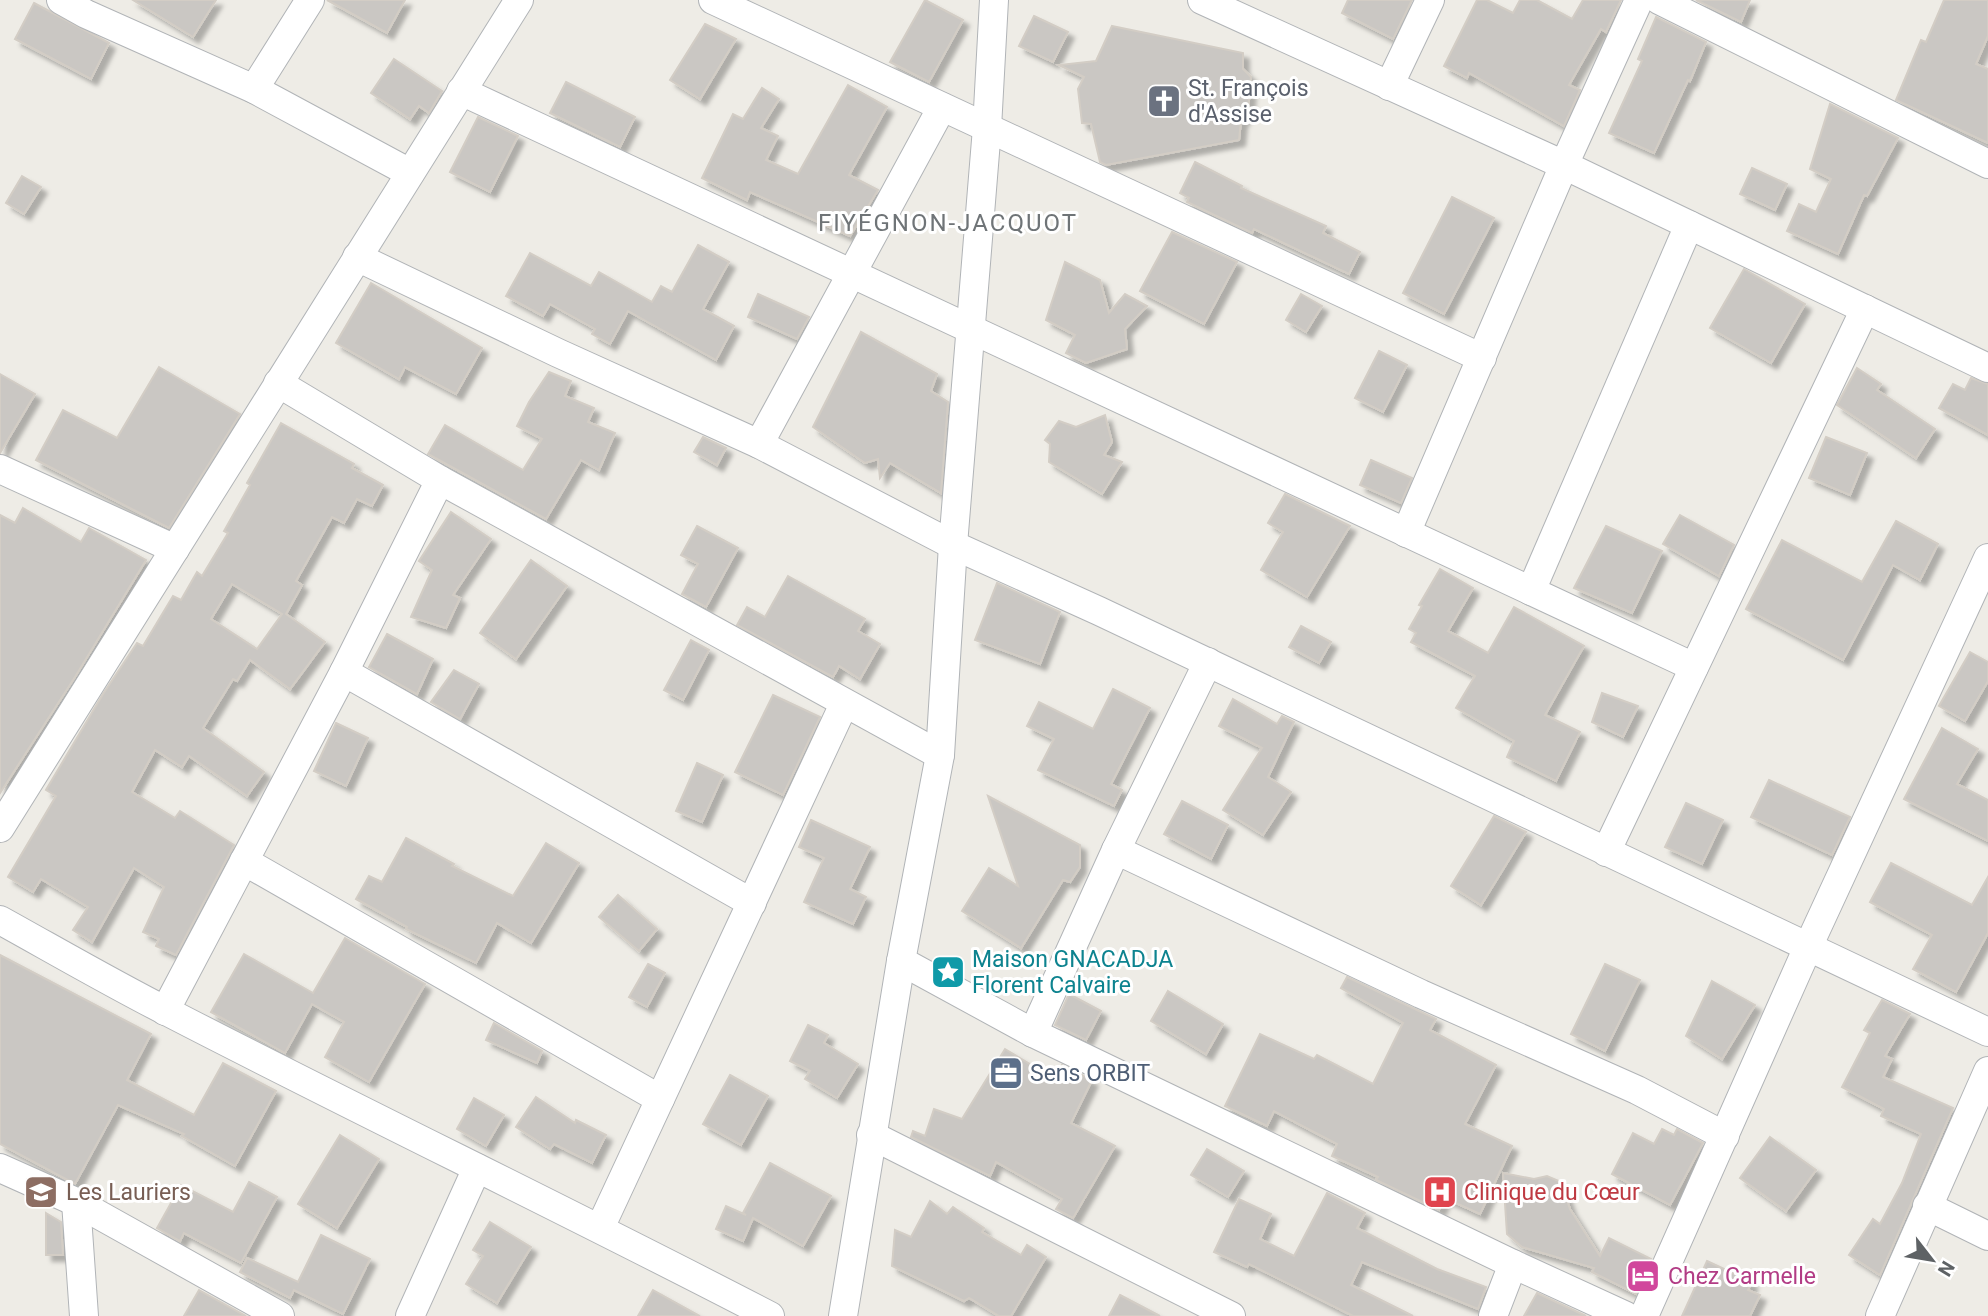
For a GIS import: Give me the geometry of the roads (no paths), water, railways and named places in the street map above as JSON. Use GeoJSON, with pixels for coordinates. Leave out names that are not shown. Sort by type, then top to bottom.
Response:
{"type":"FeatureCollection","features":[{"type":"Feature","properties":{"kind":"street"},"geometry":{"type":"LineString","coordinates":[[61,0],[90,7],[254,89],[410,173]]}},
{"type":"Feature","properties":{"kind":"street"},"geometry":{"type":"LineString","coordinates":[[254,89],[310,0]]}},
{"type":"Feature","properties":{"kind":"street"},"geometry":{"type":"LineString","coordinates":[[0,828],[519,0]]}},
{"type":"Feature","properties":{"kind":"street"},"geometry":{"type":"LineString","coordinates":[[713,0],[1482,358]]}},
{"type":"Feature","properties":{"kind":"street"},"geometry":{"type":"LineString","coordinates":[[843,1316],[901,961],[940,755],[953,545],[987,128],[994,0]]}},
{"type":"Feature","properties":{"kind":"street"},"geometry":{"type":"LineString","coordinates":[[1202,0],[1563,165],[1988,368]]}},
{"type":"Feature","properties":{"kind":"street"},"geometry":{"type":"LineString","coordinates":[[1389,86],[1430,0]]}},
{"type":"Feature","properties":{"kind":"street"},"geometry":{"type":"LineString","coordinates":[[1406,533],[1563,165],[1639,0]]}},
{"type":"Feature","properties":{"kind":"street"},"geometry":{"type":"LineString","coordinates":[[1659,0],[1988,164]]}},
{"type":"Feature","properties":{"kind":"street"},"geometry":{"type":"LineString","coordinates":[[461,92],[1695,667]]}},
{"type":"Feature","properties":{"kind":"street"},"geometry":{"type":"LineString","coordinates":[[760,444],[942,107]]}},
{"type":"Feature","properties":{"kind":"street"},"geometry":{"type":"LineString","coordinates":[[1531,591],[1689,225]]}},
{"type":"Feature","properties":{"kind":"street"},"geometry":{"type":"LineString","coordinates":[[357,257],[558,353],[760,444],[953,545],[1208,662],[1988,1032]]}},
{"type":"Feature","properties":{"kind":"street"},"geometry":{"type":"LineString","coordinates":[[1606,852],[1866,309]]}},
{"type":"Feature","properties":{"kind":"street"},"geometry":{"type":"LineString","coordinates":[[278,383],[440,480],[940,755]]}},
{"type":"Feature","properties":{"kind":"street"},"geometry":{"type":"LineString","coordinates":[[0,469],[175,549]]}},
{"type":"Feature","properties":{"kind":"street"},"geometry":{"type":"LineString","coordinates":[[165,1011],[344,672],[440,480]]}},
{"type":"Feature","properties":{"kind":"street"},"geometry":{"type":"LineString","coordinates":[[1644,1316],[1808,947],[1988,558]]}},
{"type":"Feature","properties":{"kind":"street"},"geometry":{"type":"LineString","coordinates":[[1033,1033],[1116,850],[1208,662]]}},
{"type":"Feature","properties":{"kind":"street"},"geometry":{"type":"LineString","coordinates":[[344,672],[752,902]]}},
{"type":"Feature","properties":{"kind":"street"},"geometry":{"type":"LineString","coordinates":[[600,1228],[844,704]]}},
{"type":"Feature","properties":{"kind":"street"},"geometry":{"type":"LineString","coordinates":[[1116,850],[1421,994],[1637,1090],[1725,1136]]}},
{"type":"Feature","properties":{"kind":"street"},"geometry":{"type":"LineString","coordinates":[[244,861],[660,1098]]}},
{"type":"Feature","properties":{"kind":"street"},"geometry":{"type":"LineString","coordinates":[[0,920],[165,1011],[770,1316]]}},
{"type":"Feature","properties":{"kind":"street"},"geometry":{"type":"LineString","coordinates":[[901,961],[1033,1033],[1626,1316]]}},
{"type":"Feature","properties":{"kind":"street"},"geometry":{"type":"LineString","coordinates":[[1880,1316],[1988,1072]]}},
{"type":"Feature","properties":{"kind":"street"},"geometry":{"type":"LineString","coordinates":[[871,1135],[1231,1316]]}},
{"type":"Feature","properties":{"kind":"street"},"geometry":{"type":"LineString","coordinates":[[0,1168],[76,1202],[280,1316]]}},
{"type":"Feature","properties":{"kind":"street"},"geometry":{"type":"LineString","coordinates":[[410,1316],[477,1168]]}},
{"type":"Feature","properties":{"kind":"street"},"geometry":{"type":"LineString","coordinates":[[76,1202],[84,1316]]}},
{"type":"Feature","properties":{"kind":"street"},"geometry":{"type":"LineString","coordinates":[[1927,1206],[1988,1236]]}},
{"type":"Feature","properties":{"kind":"street"},"geometry":{"type":"LineString","coordinates":[[1493,1316],[1513,1264]]}},
{"type":"Feature","properties":{"kind":"place","name":"St. François d'Assise"},"geometry":{"type":"Point","coordinates":[1164,101]}},
{"type":"Feature","properties":{"kind":"place","name":"Maison GNACADJA Florent Calvaire"},"geometry":{"type":"Point","coordinates":[948,972]}},
{"type":"Feature","properties":{"kind":"place","name":"Sens ORBIT"},"geometry":{"type":"Point","coordinates":[1006,1073]}},
{"type":"Feature","properties":{"kind":"place","name":"Les Lauriers"},"geometry":{"type":"Point","coordinates":[41,1192]}},
{"type":"Feature","properties":{"kind":"place","name":"Clinique du Cœur"},"geometry":{"type":"Point","coordinates":[1440,1192]}},
{"type":"Feature","properties":{"kind":"place","name":"Chez Carmelle"},"geometry":{"type":"Point","coordinates":[1643,1276]}},
{"type":"Feature","properties":{"kind":"district","name":"FIYÉGNON-JACQUOT"},"geometry":{"type":"Point","coordinates":[948,223]}}]}
